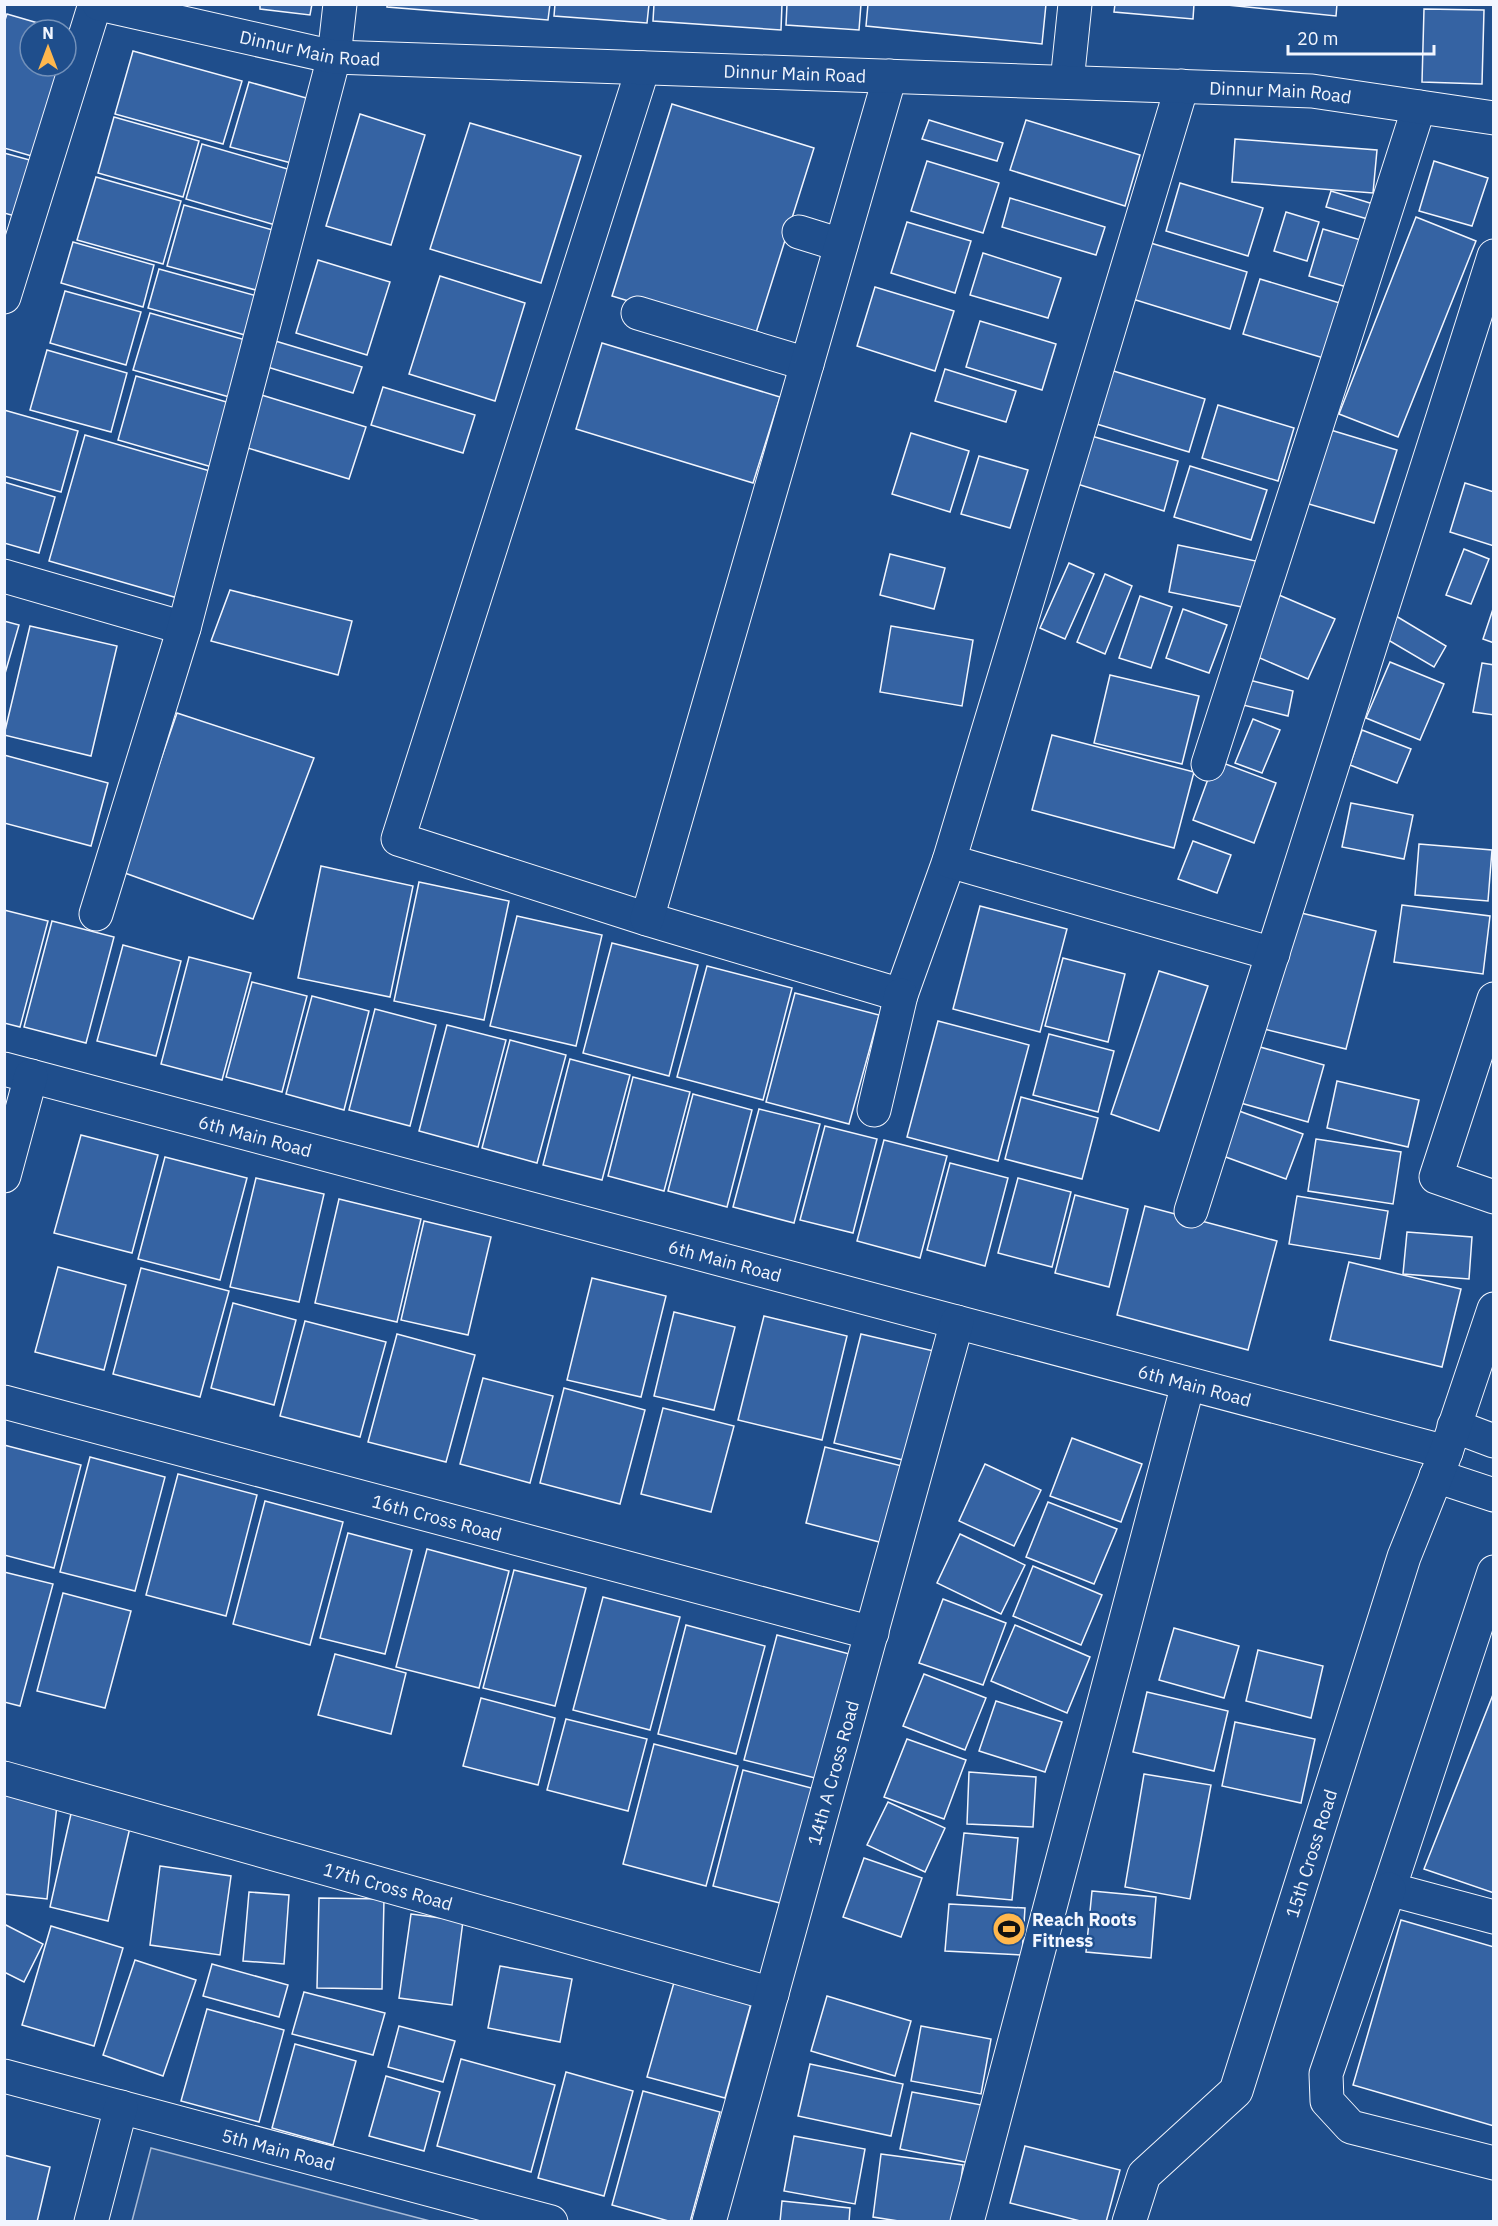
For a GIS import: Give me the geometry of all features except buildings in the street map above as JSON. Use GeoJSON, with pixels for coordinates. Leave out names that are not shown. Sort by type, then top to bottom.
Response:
{"type":"FeatureCollection","features":[{"type":"Feature","properties":{"kind":"street","name":"Dinnur Main Road"},"geometry":{"type":"LineString","coordinates":[[97,4],[334,57],[1312,91],[1494,118]]}},
{"type":"Feature","properties":{"kind":"street"},"geometry":{"type":"LineString","coordinates":[[4,297],[97,4]]}},
{"type":"Feature","properties":{"kind":"street"},"geometry":{"type":"LineString","coordinates":[[96,914],[184,628],[334,57],[340,4]]}},
{"type":"Feature","properties":{"kind":"street"},"geometry":{"type":"LineString","coordinates":[[1067,82],[1075,4]]}},
{"type":"Feature","properties":{"kind":"street"},"geometry":{"type":"LineString","coordinates":[[643,68],[398,839],[647,919],[901,995]]}},
{"type":"Feature","properties":{"kind":"street"},"geometry":{"type":"LineString","coordinates":[[647,919],[890,76]]}},
{"type":"Feature","properties":{"kind":"street"},"geometry":{"type":"LineString","coordinates":[[874,1110],[901,995],[949,861],[1182,86]]}},
{"type":"Feature","properties":{"kind":"street"},"geometry":{"type":"LineString","coordinates":[[1208,764],[1419,107]]}},
{"type":"Feature","properties":{"kind":"street"},"geometry":{"type":"LineString","coordinates":[[799,232],[841,245]]}},
{"type":"Feature","properties":{"kind":"street"},"geometry":{"type":"LineString","coordinates":[[1191,1211],[1494,256]]}},
{"type":"Feature","properties":{"kind":"street"},"geometry":{"type":"LineString","coordinates":[[638,312],[807,364]]}},
{"type":"Feature","properties":{"kind":"street"},"geometry":{"type":"LineString","coordinates":[[4,576],[184,628]]}},
{"type":"Feature","properties":{"kind":"street"},"geometry":{"type":"LineString","coordinates":[[949,861],[1273,954]]}},
{"type":"Feature","properties":{"kind":"street"},"geometry":{"type":"LineString","coordinates":[[1494,999],[1436,1178],[1494,1197]]}},
{"type":"Feature","properties":{"kind":"street"},"geometry":{"type":"LineString","coordinates":[[4,1176],[18,1073]]}},
{"type":"Feature","properties":{"kind":"street","name":"6th Main Road"},"geometry":{"type":"LineString","coordinates":[[18,1073],[1445,1452]]}},
{"type":"Feature","properties":{"kind":"street","name":"15th Cross Road"},"geometry":{"type":"LineString","coordinates":[[1130,2222],[1144,2175],[1236,2091],[1404,1557],[1445,1452],[1494,1309]]}},
{"type":"Feature","properties":{"kind":"street","name":"14th A Cross Road"},"geometry":{"type":"LineString","coordinates":[[709,2222],[957,1322]]}},
{"type":"Feature","properties":{"kind":"street"},"geometry":{"type":"LineString","coordinates":[[966,2222],[1188,1384]]}},
{"type":"Feature","properties":{"kind":"street","name":"16th Cross Road"},"geometry":{"type":"LineString","coordinates":[[4,1402],[872,1633]]}},
{"type":"Feature","properties":{"kind":"street"},"geometry":{"type":"LineString","coordinates":[[1445,1452],[1494,1441]]}},
{"type":"Feature","properties":{"kind":"street"},"geometry":{"type":"LineString","coordinates":[[1445,1452],[1494,1495]]}},
{"type":"Feature","properties":{"kind":"street"},"geometry":{"type":"LineString","coordinates":[[1494,1572],[1486,1618],[1389,1889],[1326,2074],[1328,2102],[1351,2127],[1494,2163]]}},
{"type":"Feature","properties":{"kind":"street","name":"17th Cross Road"},"geometry":{"type":"LineString","coordinates":[[4,1778],[772,1994]]}},
{"type":"Feature","properties":{"kind":"street"},"geometry":{"type":"LineString","coordinates":[[1389,1889],[1494,1917]]}},
{"type":"Feature","properties":{"kind":"street","name":"5th Main Road"},"geometry":{"type":"LineString","coordinates":[[4,2076],[551,2222]]}},
{"type":"Feature","properties":{"kind":"street"},"geometry":{"type":"LineString","coordinates":[[91,2222],[121,2107]]}},
{"type":"Feature","properties":{"kind":"shaded area"},"geometry":{"type":"Polygon","coordinates":[[[151,2148],[430,2221],[132,2221],[151,2148]]]}},
{"type":"Feature","properties":{"kind":"place","name":"Reach Roots Fitness"},"geometry":{"type":"Point","coordinates":[1009,1929]}}]}
